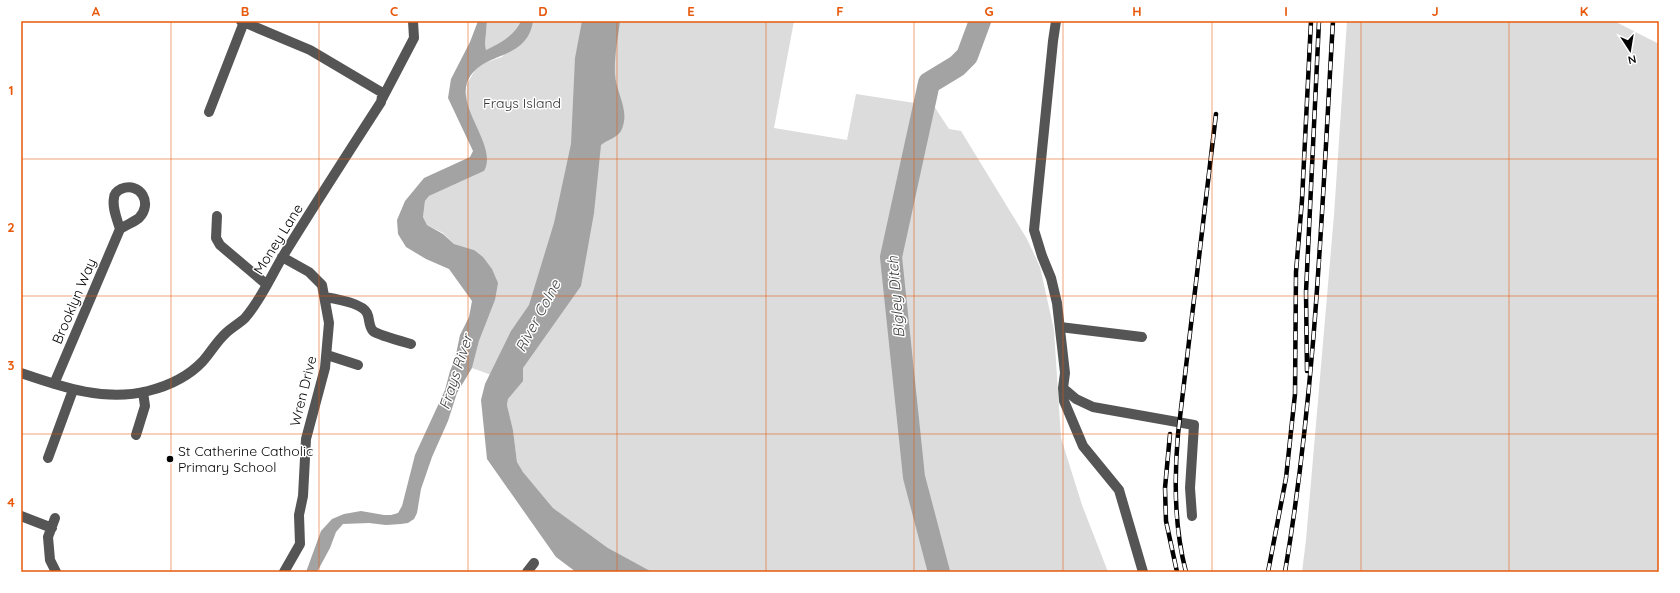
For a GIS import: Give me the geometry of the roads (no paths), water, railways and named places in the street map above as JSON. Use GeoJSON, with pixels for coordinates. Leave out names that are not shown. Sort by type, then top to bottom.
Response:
{"type":"FeatureCollection","features":[{"type":"Feature","properties":{"kind":"street","name":"Money Lane"},"geometry":{"type":"LineString","coordinates":[[21,373],[72,390],[107,395],[143,392],[158,388],[188,374],[203,362],[226,333],[244,318],[382,99],[414,38],[413,21]]}},
{"type":"Feature","properties":{"kind":"street"},"geometry":{"type":"LineString","coordinates":[[1056,21],[1034,230],[1051,278],[1057,303],[1065,373],[1063,388],[1064,401],[1083,446],[1119,490],[1143,572]]}},
{"type":"Feature","properties":{"kind":"street"},"geometry":{"type":"LineString","coordinates":[[209,112],[242,22],[310,50],[380,92],[382,99]]}},
{"type":"Feature","properties":{"kind":"street"},"geometry":{"type":"LineString","coordinates":[[217,216],[216,238],[220,245],[266,284]]}},
{"type":"Feature","properties":{"kind":"street","name":"Brooklyn Way"},"geometry":{"type":"LineString","coordinates":[[54,384],[120,229]]}},
{"type":"Feature","properties":{"kind":"street","name":"Wren Drive"},"geometry":{"type":"LineString","coordinates":[[282,257],[318,276],[322,284],[329,323],[325,368],[306,439],[303,496],[299,515],[300,544],[284,572]]}},
{"type":"Feature","properties":{"kind":"street"},"geometry":{"type":"LineString","coordinates":[[325,297],[343,300],[363,308],[368,314],[369,324],[374,332],[411,344]]}},
{"type":"Feature","properties":{"kind":"street"},"geometry":{"type":"LineString","coordinates":[[1060,326],[1142,337]]}},
{"type":"Feature","properties":{"kind":"street"},"geometry":{"type":"LineString","coordinates":[[327,354],[358,364]]}},
{"type":"Feature","properties":{"kind":"street"},"geometry":{"type":"LineString","coordinates":[[1063,388],[1076,399],[1093,407],[1194,425],[1190,488],[1192,516]]}},
{"type":"Feature","properties":{"kind":"street"},"geometry":{"type":"LineString","coordinates":[[48,458],[72,390]]}},
{"type":"Feature","properties":{"kind":"street"},"geometry":{"type":"LineString","coordinates":[[136,435],[145,406],[143,392]]}},
{"type":"Feature","properties":{"kind":"street"},"geometry":{"type":"LineString","coordinates":[[21,516],[53,523],[48,537],[50,560],[54,571]]}},
{"type":"Feature","properties":{"kind":"street"},"geometry":{"type":"LineString","coordinates":[[527,572],[534,563]]}},
{"type":"Feature","properties":{"kind":"water","name":"Frays River"},"geometry":{"type":"Polygon","coordinates":[[[478,21],[487,21],[485,44],[486,50],[511,35],[521,21],[533,21],[529,34],[522,44],[482,65],[473,73],[467,83],[466,94],[468,105],[486,151],[487,161],[484,171],[429,196],[425,201],[423,217],[427,225],[443,234],[454,244],[474,250],[483,257],[492,269],[498,283],[495,300],[479,341],[472,368],[457,393],[448,421],[432,457],[421,489],[417,513],[414,519],[408,523],[401,524],[343,524],[336,532],[330,548],[317,572],[306,572],[321,531],[332,519],[344,514],[361,511],[384,515],[398,513],[402,506],[415,455],[445,390],[455,359],[460,335],[469,317],[472,301],[449,269],[426,259],[406,247],[398,234],[397,220],[405,201],[424,178],[470,157],[473,151],[448,98],[451,79],[470,42],[478,21]]]}},
{"type":"Feature","properties":{"kind":"water","name":"River Colne"},"geometry":{"type":"Polygon","coordinates":[[[582,21],[620,21],[615,74],[624,109],[624,124],[620,133],[601,145],[594,213],[581,286],[523,368],[523,381],[508,399],[507,405],[513,430],[517,462],[523,472],[553,508],[608,548],[652,572],[576,572],[556,557],[487,459],[481,400],[485,384],[511,331],[529,305],[554,223],[571,144],[575,58],[582,21]]]}},
{"type":"Feature","properties":{"kind":"waterway","name":"Bigley Ditch"},"geometry":{"type":"LineString","coordinates":[[939,572],[914,477],[891,257],[929,83],[957,66],[967,56],[980,21]]}},
{"type":"Feature","properties":{"kind":"railway"},"geometry":{"type":"LineString","coordinates":[[1268,572],[1286,478],[1295,394],[1296,272],[1302,200],[1311,21]]}},
{"type":"Feature","properties":{"kind":"railway"},"geometry":{"type":"LineString","coordinates":[[1307,371],[1306,292],[1319,21]]}},
{"type":"Feature","properties":{"kind":"railway"},"geometry":{"type":"LineString","coordinates":[[1285,572],[1296,504],[1311,366],[1333,21]]}},
{"type":"Feature","properties":{"kind":"railway"},"geometry":{"type":"LineString","coordinates":[[1186,572],[1177,521],[1176,486],[1178,434],[1216,114]]}},
{"type":"Feature","properties":{"kind":"railway"},"geometry":{"type":"LineString","coordinates":[[1170,434],[1165,488],[1166,521],[1177,572]]}},
{"type":"Feature","properties":{"kind":"place","name":"St Catherine Catholic Primary School"},"geometry":{"type":"Point","coordinates":[170,459]}},
{"type":"Feature","properties":{"kind":"park label","name":"Frays Island"},"geometry":{"type":"Point","coordinates":[522,103]}}]}
